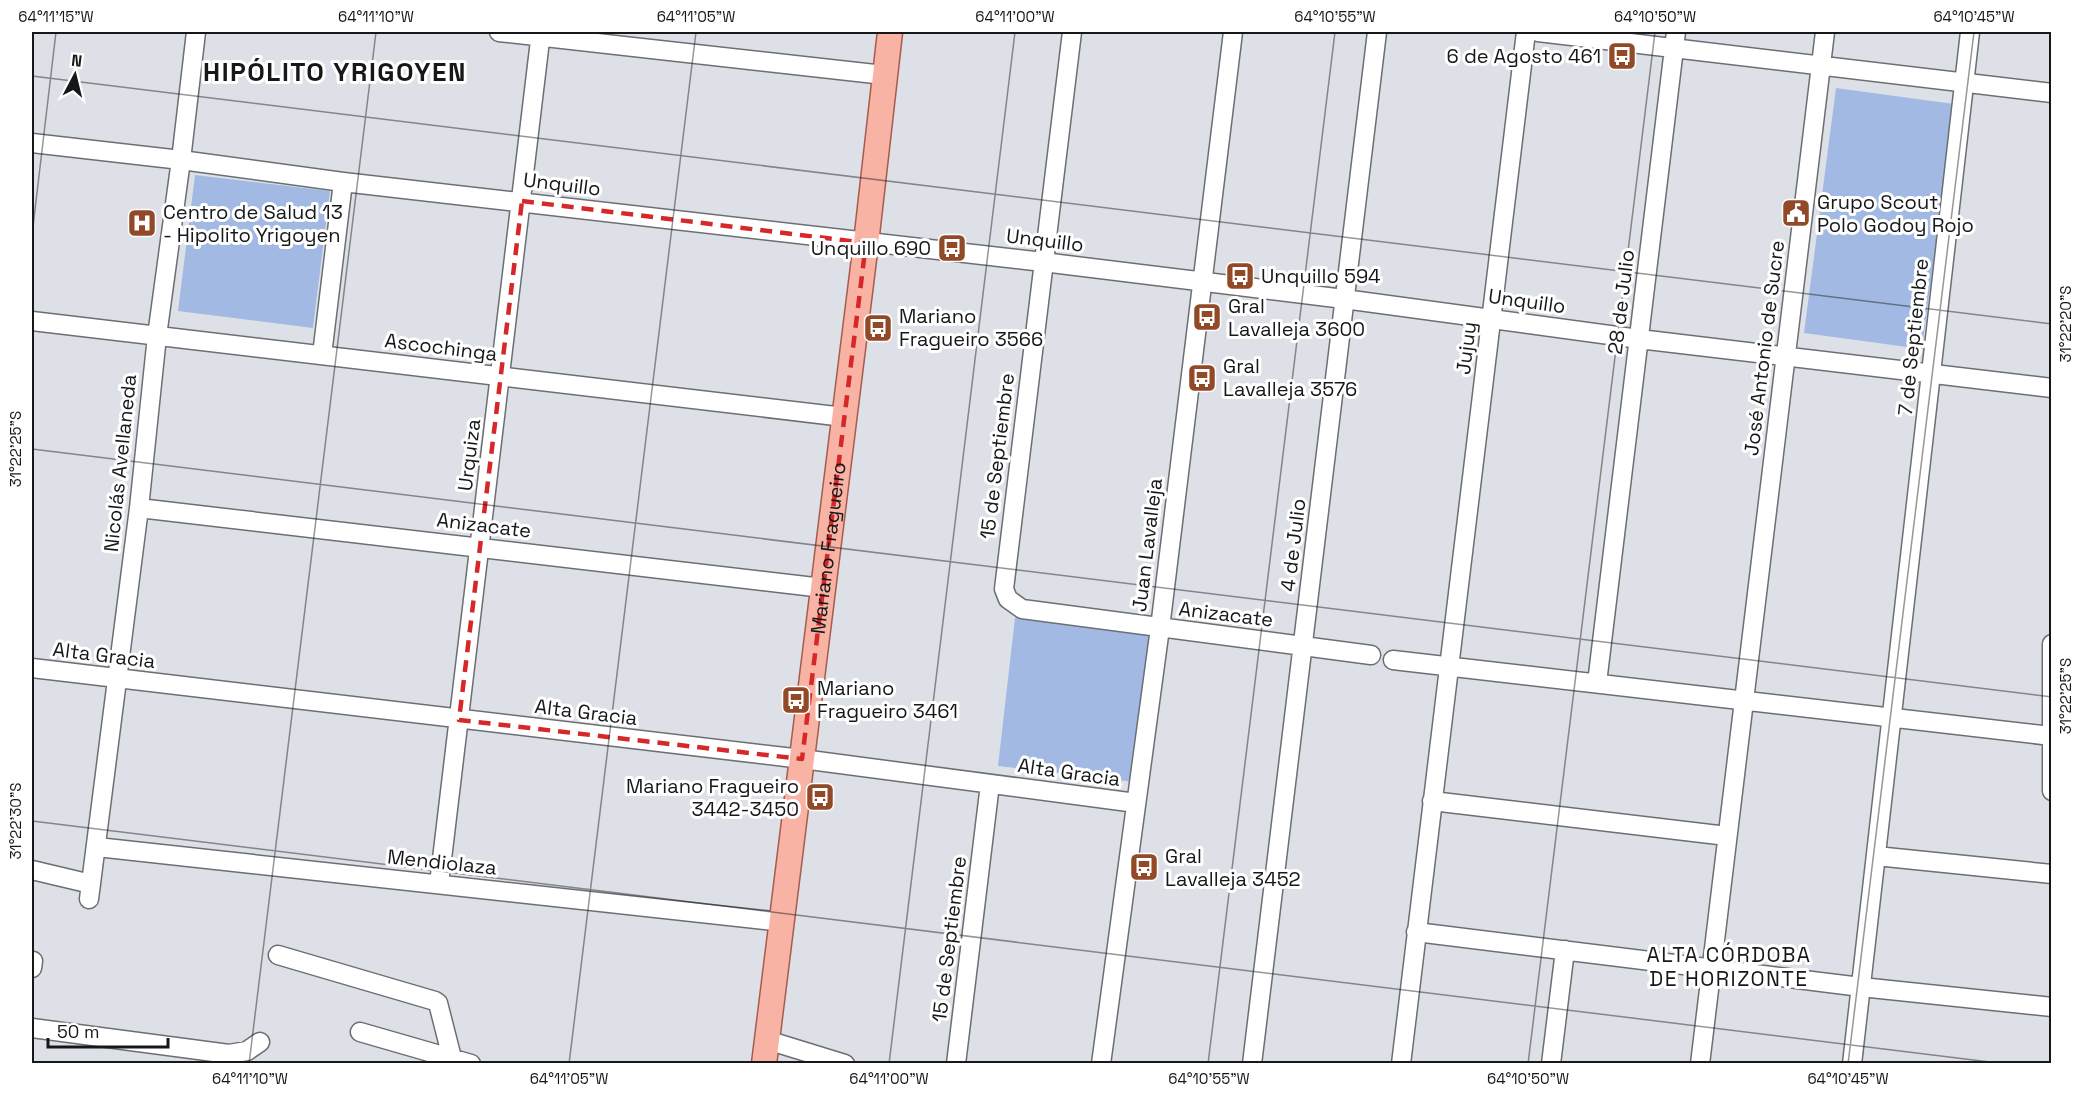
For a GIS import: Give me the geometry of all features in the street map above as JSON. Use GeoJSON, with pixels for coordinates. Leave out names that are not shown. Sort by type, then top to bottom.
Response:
{"type":"FeatureCollection","features":[{"type":"Feature","properties":{"kind":"main road","name":"Mariano Fragueiro"},"geometry":{"type":"LineString","coordinates":[[765,1052],[866,243],[890,32]]}},
{"type":"Feature","properties":{"kind":"street","name":"Nicolás Avellaneda"},"geometry":{"type":"LineString","coordinates":[[32,870],[90,892],[139,508],[156,336],[181,160],[196,32]]}},
{"type":"Feature","properties":{"kind":"street"},"geometry":{"type":"LineString","coordinates":[[499,32],[541,34],[884,75]]}},
{"type":"Feature","properties":{"kind":"street","name":"15 de Septiembre"},"geometry":{"type":"LineString","coordinates":[[1008,599],[1004,589],[1072,32]]}},
{"type":"Feature","properties":{"kind":"street","name":"Juan Lavalleja"},"geometry":{"type":"LineString","coordinates":[[1101,1064],[1160,628],[1233,32]]}},
{"type":"Feature","properties":{"kind":"street","name":"4 de Julio"},"geometry":{"type":"LineString","coordinates":[[1252,1064],[1377,32]]}},
{"type":"Feature","properties":{"kind":"street","name":"Jujuy"},"geometry":{"type":"LineString","coordinates":[[1401,1064],[1526,32]]}},
{"type":"Feature","properties":{"kind":"street"},"geometry":{"type":"LineString","coordinates":[[1538,32],[1675,40],[1821,65],[2052,93]]}},
{"type":"Feature","properties":{"kind":"street","name":"José Antonio de Sucre"},"geometry":{"type":"LineString","coordinates":[[1700,1064],[1825,32]]}},
{"type":"Feature","properties":{"kind":"street","name":"7 de Septiembre"},"geometry":{"type":"LineString","coordinates":[[1852,1064],[1970,32]]}},
{"type":"Feature","properties":{"kind":"street","name":"Urquiza"},"geometry":{"type":"LineString","coordinates":[[440,884],[541,34]]}},
{"type":"Feature","properties":{"kind":"street","name":"28 de Julio"},"geometry":{"type":"LineString","coordinates":[[1597,683],[1675,40]]}},
{"type":"Feature","properties":{"kind":"street","name":"Unquillo"},"geometry":{"type":"LineString","coordinates":[[32,143],[343,182],[1043,262],[1344,299],[1639,339],[2052,388]]}},
{"type":"Feature","properties":{"kind":"street"},"geometry":{"type":"LineString","coordinates":[[322,355],[343,182]]}},
{"type":"Feature","properties":{"kind":"street","name":"Ascochinga"},"geometry":{"type":"LineString","coordinates":[[32,321],[844,417]]}},
{"type":"Feature","properties":{"kind":"street","name":"Anizacate"},"geometry":{"type":"LineString","coordinates":[[139,508],[823,588]]}},
{"type":"Feature","properties":{"kind":"street","name":"Anizacate"},"geometry":{"type":"LineString","coordinates":[[1008,599],[1022,609],[1371,655]]}},
{"type":"Feature","properties":{"kind":"street"},"geometry":{"type":"LineString","coordinates":[[2052,644],[2052,791]]}},
{"type":"Feature","properties":{"kind":"street"},"geometry":{"type":"LineString","coordinates":[[1393,660],[2051,736]]}},
{"type":"Feature","properties":{"kind":"street","name":"Alta Gracia"},"geometry":{"type":"LineString","coordinates":[[32,668],[802,759],[1136,803]]}},
{"type":"Feature","properties":{"kind":"street","name":"15 de Septiembre"},"geometry":{"type":"LineString","coordinates":[[956,1064],[990,784]]}},
{"type":"Feature","properties":{"kind":"street"},"geometry":{"type":"LineString","coordinates":[[1432,801],[1727,836]]}},
{"type":"Feature","properties":{"kind":"street","name":"Mendiolaza"},"geometry":{"type":"LineString","coordinates":[[97,847],[782,922]]}},
{"type":"Feature","properties":{"kind":"street"},"geometry":{"type":"LineString","coordinates":[[1876,856],[2052,874]]}},
{"type":"Feature","properties":{"kind":"street"},"geometry":{"type":"LineString","coordinates":[[1416,932],[1861,987],[2052,1007]]}},
{"type":"Feature","properties":{"kind":"street"},"geometry":{"type":"LineString","coordinates":[[1551,1064],[1565,950]]}},
{"type":"Feature","properties":{"kind":"street"},"geometry":{"type":"LineString","coordinates":[[278,955],[435,1001],[438,1003],[452,1058]]}},
{"type":"Feature","properties":{"kind":"street"},"geometry":{"type":"LineString","coordinates":[[32,1028],[228,1054],[248,1052],[260,1041]]}},
{"type":"Feature","properties":{"kind":"street"},"geometry":{"type":"LineString","coordinates":[[360,1032],[430,1058],[452,1058],[471,1064]]}},
{"type":"Feature","properties":{"kind":"street"},"geometry":{"type":"LineString","coordinates":[[765,1052],[845,1064]]}},
{"type":"Feature","properties":{"kind":"highlighted area"},"geometry":{"type":"Polygon","coordinates":[[[522,201],[866,243],[802,759],[459,720],[522,201]]]}},
{"type":"Feature","properties":{"kind":"shaded area"},"geometry":{"type":"Polygon","coordinates":[[[1836,88],[1954,104],[1922,349],[1804,333],[1836,88]]]}},
{"type":"Feature","properties":{"kind":"shaded area"},"geometry":{"type":"Polygon","coordinates":[[[195,175],[330,191],[313,328],[178,311],[195,175]]]}},
{"type":"Feature","properties":{"kind":"shaded area"},"geometry":{"type":"Polygon","coordinates":[[[1015,618],[1152,635],[1135,782],[998,766],[1015,618]]]}},
{"type":"Feature","properties":{"kind":"place","name":"6 de Agosto 461"},"geometry":{"type":"Point","coordinates":[1622,56]}},
{"type":"Feature","properties":{"kind":"place","name":"Grupo Scout Polo Godoy Rojo"},"geometry":{"type":"Point","coordinates":[1796,213]}},
{"type":"Feature","properties":{"kind":"place","name":"Centro de Salud 13 - Hipolito Yrigoyen"},"geometry":{"type":"Point","coordinates":[142,223]}},
{"type":"Feature","properties":{"kind":"place","name":"Unquillo 690"},"geometry":{"type":"Point","coordinates":[952,248]}},
{"type":"Feature","properties":{"kind":"place","name":"Unquillo 594"},"geometry":{"type":"Point","coordinates":[1240,276]}},
{"type":"Feature","properties":{"kind":"place","name":"Gral Lavalleja 3600"},"geometry":{"type":"Point","coordinates":[1207,317]}},
{"type":"Feature","properties":{"kind":"place","name":"Mariano Fragueiro 3566"},"geometry":{"type":"Point","coordinates":[878,328]}},
{"type":"Feature","properties":{"kind":"place","name":"Gral Lavalleja 3576"},"geometry":{"type":"Point","coordinates":[1202,378]}},
{"type":"Feature","properties":{"kind":"place","name":"Mariano Fragueiro 3461"},"geometry":{"type":"Point","coordinates":[796,700]}},
{"type":"Feature","properties":{"kind":"place","name":"Mariano Fragueiro 3442-3450"},"geometry":{"type":"Point","coordinates":[820,797]}},
{"type":"Feature","properties":{"kind":"place","name":"Gral Lavalleja 3452"},"geometry":{"type":"Point","coordinates":[1144,867]}},
{"type":"Feature","properties":{"kind":"district","name":"HIPÓLITO YRIGOYEN"},"geometry":{"type":"Point","coordinates":[335,72]}},
{"type":"Feature","properties":{"kind":"district","name":"ALTA CÓRDOBA DE HORIZONTE"},"geometry":{"type":"Point","coordinates":[1729,967]}}]}
